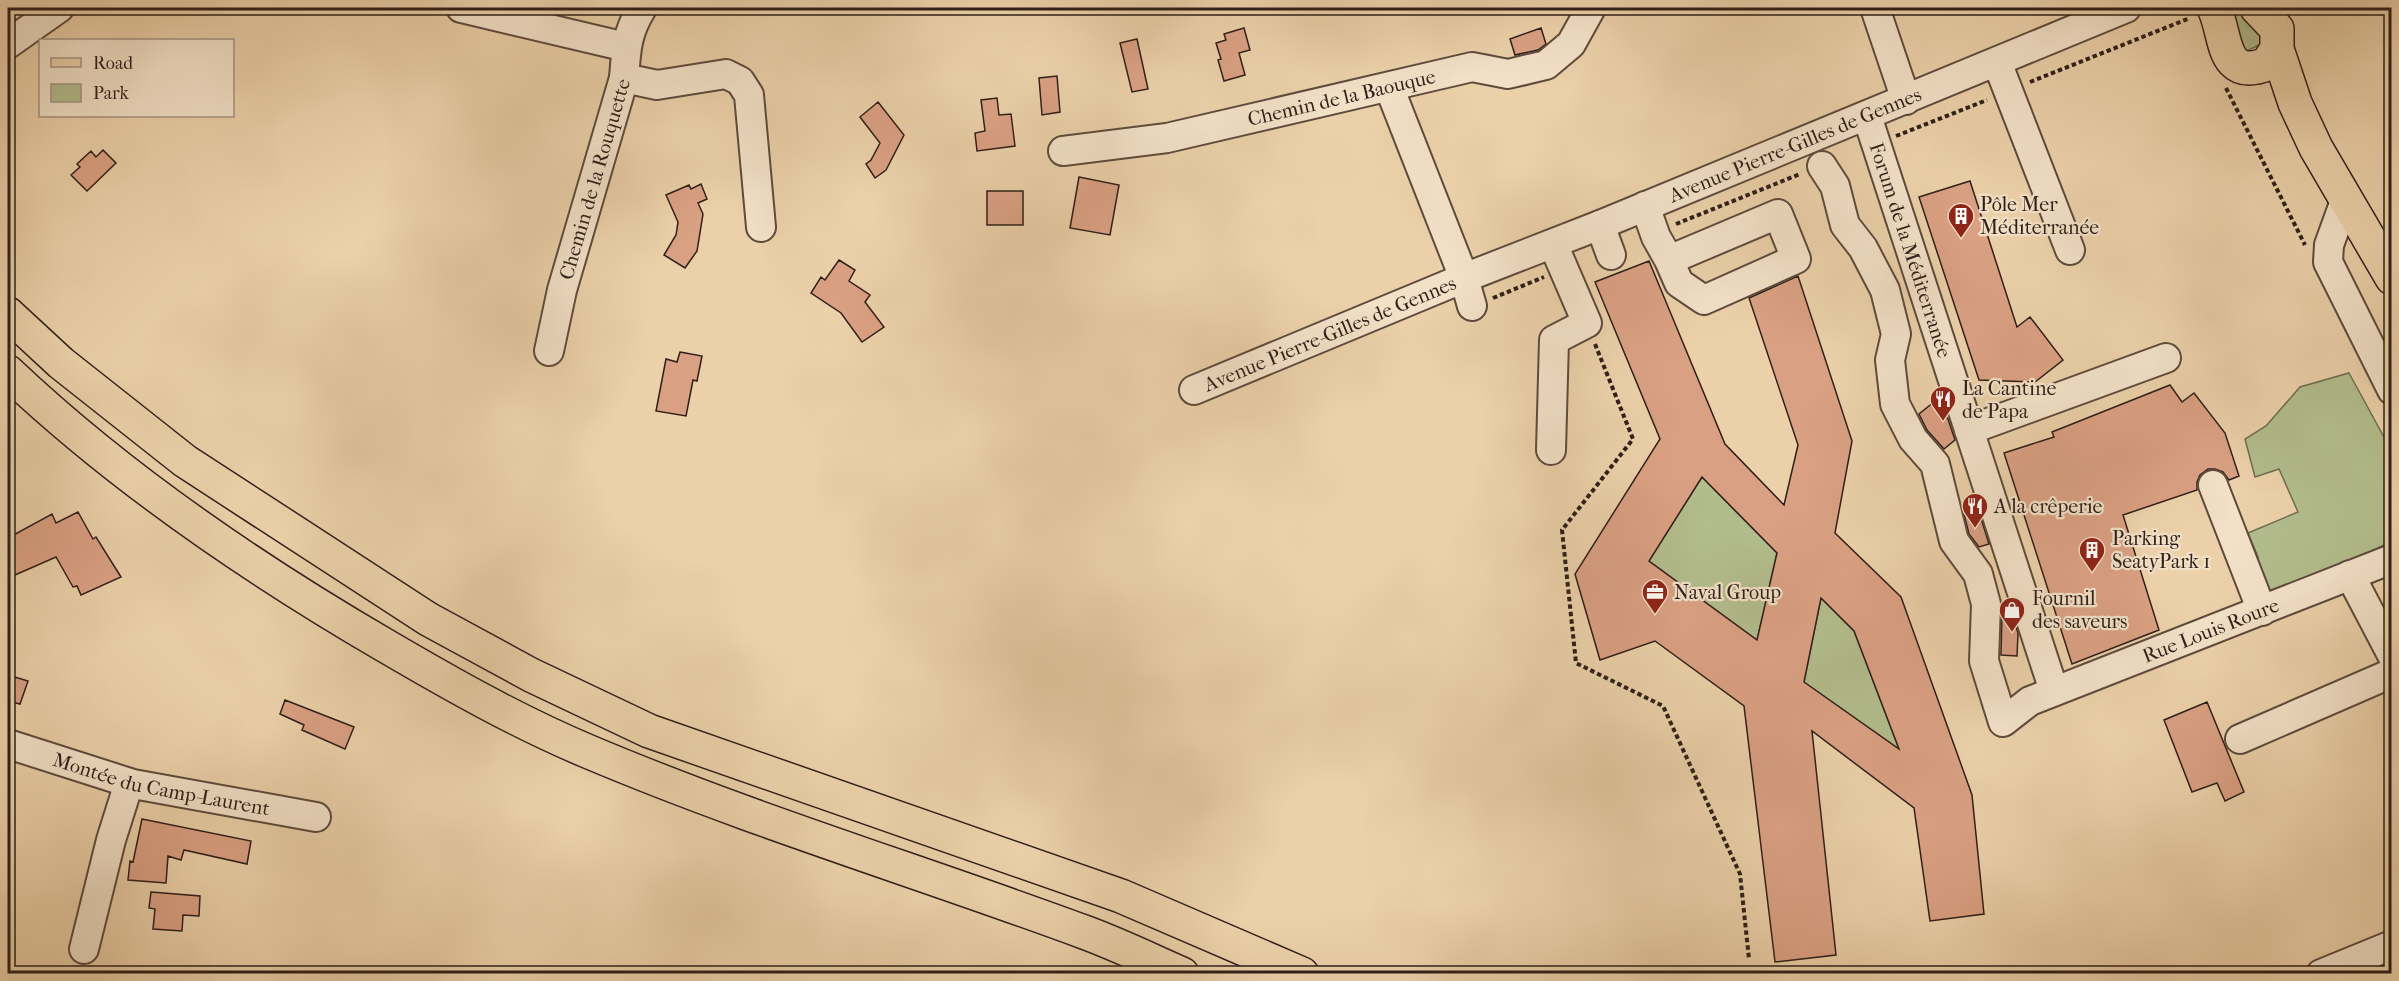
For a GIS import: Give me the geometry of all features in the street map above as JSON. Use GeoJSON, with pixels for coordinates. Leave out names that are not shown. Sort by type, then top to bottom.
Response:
{"type":"FeatureCollection","features":[{"type":"Feature","properties":{"kind":"main road"},"geometry":{"type":"LineString","coordinates":[[2257,8],[2277,29],[2277,49],[2295,104],[2316,148],[2391,276]]}},
{"type":"Feature","properties":{"kind":"main road"},"geometry":{"type":"LineString","coordinates":[[2208,10],[2221,21],[2222,42],[2226,52],[2243,67],[2236,74]]}},
{"type":"Feature","properties":{"kind":"main road"},"geometry":{"type":"LineString","coordinates":[[2236,74],[2267,63],[2277,49]]}},
{"type":"Feature","properties":{"kind":"main road"},"geometry":{"type":"LineString","coordinates":[[2236,74],[2316,148]]}},
{"type":"Feature","properties":{"kind":"main road"},"geometry":{"type":"LineString","coordinates":[[8,314],[61,363],[185,461],[429,619],[531,675],[649,731],[1121,896],[1302,974]]}},
{"type":"Feature","properties":{"kind":"main road"},"geometry":{"type":"LineString","coordinates":[[8,372],[52,414],[177,512],[313,603],[454,686],[585,750],[710,799],[1087,933],[1182,974]]}},
{"type":"Feature","properties":{"kind":"street"},"geometry":{"type":"LineString","coordinates":[[8,44],[59,8]]}},
{"type":"Feature","properties":{"kind":"street"},"geometry":{"type":"LineString","coordinates":[[461,8],[581,34],[626,47]]}},
{"type":"Feature","properties":{"kind":"street","name":"Chemin de la Rouquette"},"geometry":{"type":"LineString","coordinates":[[549,351],[562,290],[624,78],[626,47],[632,24],[642,8]]}},
{"type":"Feature","properties":{"kind":"street","name":"Chemin de la Baouque"},"geometry":{"type":"LineString","coordinates":[[1063,151],[1167,138],[1472,67],[1508,74],[1546,65],[1570,44],[1591,8]]}},
{"type":"Feature","properties":{"kind":"street"},"geometry":{"type":"LineString","coordinates":[[1875,8],[1906,100]]}},
{"type":"Feature","properties":{"kind":"street","name":"Avenue Pierre-Gilles de Gennes"},"geometry":{"type":"LineString","coordinates":[[1194,390],[2126,8]]}},
{"type":"Feature","properties":{"kind":"street"},"geometry":{"type":"LineString","coordinates":[[1997,62],[2070,250]]}},
{"type":"Feature","properties":{"kind":"street"},"geometry":{"type":"LineString","coordinates":[[624,78],[657,85],[726,74],[740,81],[749,94],[761,227]]}},
{"type":"Feature","properties":{"kind":"street"},"geometry":{"type":"LineString","coordinates":[[1389,87],[1464,278]]}},
{"type":"Feature","properties":{"kind":"street","name":"Forum de la Méditerranée"},"geometry":{"type":"LineString","coordinates":[[1822,166],[1835,186],[1845,225],[1863,248],[1886,290],[1896,334],[1890,360],[1895,404],[1913,439],[1935,464],[1954,541],[1978,574],[1986,604],[1984,661],[2003,722],[2042,696],[1969,430],[1867,116]]}},
{"type":"Feature","properties":{"kind":"street"},"geometry":{"type":"LineString","coordinates":[[2346,198],[2329,245],[2328,262],[2391,390]]}},
{"type":"Feature","properties":{"kind":"street"},"geometry":{"type":"LineString","coordinates":[[1645,206],[1669,260]]}},
{"type":"Feature","properties":{"kind":"street"},"geometry":{"type":"LineString","coordinates":[[1600,225],[1611,255]]}},
{"type":"Feature","properties":{"kind":"street"},"geometry":{"type":"LineString","coordinates":[[1551,450],[1554,340],[1587,322],[1553,244]]}},
{"type":"Feature","properties":{"kind":"street","name":"Avenue Pierre-Gilles de Gennes"},"geometry":{"type":"LineString","coordinates":[[1464,278],[1472,306]]}},
{"type":"Feature","properties":{"kind":"street"},"geometry":{"type":"LineString","coordinates":[[1969,430],[2166,358]]}},
{"type":"Feature","properties":{"kind":"street"},"geometry":{"type":"LineString","coordinates":[[2213,485],[2262,611]]}},
{"type":"Feature","properties":{"kind":"street","name":"Rue Louis Roure"},"geometry":{"type":"LineString","coordinates":[[2042,696],[2391,559]]}},
{"type":"Feature","properties":{"kind":"street"},"geometry":{"type":"LineString","coordinates":[[2350,575],[2391,655]]}},
{"type":"Feature","properties":{"kind":"street"},"geometry":{"type":"LineString","coordinates":[[2240,739],[2391,673]]}},
{"type":"Feature","properties":{"kind":"street","name":"Montée du Camp-Laurent"},"geometry":{"type":"LineString","coordinates":[[8,744],[129,783],[316,817]]}},
{"type":"Feature","properties":{"kind":"street"},"geometry":{"type":"LineString","coordinates":[[84,949],[111,840],[129,783]]}},
{"type":"Feature","properties":{"kind":"street"},"geometry":{"type":"LineString","coordinates":[[2321,974],[2391,945]]}},
{"type":"Feature","properties":{"kind":"path"},"geometry":{"type":"LineString","coordinates":[[1876,144],[2208,10]]}},
{"type":"Feature","properties":{"kind":"path"},"geometry":{"type":"LineString","coordinates":[[2236,74],[2306,246]]}},
{"type":"Feature","properties":{"kind":"path"},"geometry":{"type":"LineString","coordinates":[[1655,232],[1822,166]]}},
{"type":"Feature","properties":{"kind":"path"},"geometry":{"type":"LineString","coordinates":[[1594,344],[1633,439],[1562,530],[1576,663],[1664,706],[1740,874],[1749,959]]}},
{"type":"Feature","properties":{"kind":"green space"},"geometry":{"type":"Polygon","coordinates":[[[2224,8],[2243,8],[2261,29],[2261,44],[2245,52],[2224,8]]]}},
{"type":"Feature","properties":{"kind":"green space"},"geometry":{"type":"Polygon","coordinates":[[[2349,373],[2391,450],[2391,542],[2268,599],[2260,582],[2258,557],[2248,533],[2298,512],[2279,469],[2255,477],[2245,439],[2266,426],[2300,387],[2349,373]]]}},
{"type":"Feature","properties":{"kind":"green space"},"geometry":{"type":"Polygon","coordinates":[[[1702,477],[1777,553],[1757,640],[1649,561],[1702,477]]]}},
{"type":"Feature","properties":{"kind":"green space"},"geometry":{"type":"Polygon","coordinates":[[[1821,598],[1854,631],[1899,749],[1804,682],[1821,598]]]}},
{"type":"Feature","properties":{"kind":"building"},"geometry":{"type":"Polygon","coordinates":[[[1244,28],[1250,50],[1239,53],[1245,75],[1224,81],[1216,43],[1226,40],[1224,34],[1244,28]]]}},
{"type":"Feature","properties":{"kind":"building"},"geometry":{"type":"Polygon","coordinates":[[[1541,28],[1546,44],[1538,50],[1515,55],[1510,39],[1541,28]]]}},
{"type":"Feature","properties":{"kind":"building"},"geometry":{"type":"Polygon","coordinates":[[[1137,39],[1148,89],[1132,92],[1120,43],[1137,39]]]}},
{"type":"Feature","properties":{"kind":"building"},"geometry":{"type":"Polygon","coordinates":[[[1057,76],[1060,112],[1042,115],[1039,78],[1057,76]]]}},
{"type":"Feature","properties":{"kind":"building"},"geometry":{"type":"Polygon","coordinates":[[[997,98],[999,115],[1011,114],[1015,146],[977,151],[975,133],[985,131],[981,100],[997,98]]]}},
{"type":"Feature","properties":{"kind":"building"},"geometry":{"type":"Polygon","coordinates":[[[878,102],[904,135],[886,170],[875,178],[866,164],[871,160],[880,143],[860,117],[878,102]]]}},
{"type":"Feature","properties":{"kind":"building"},"geometry":{"type":"Polygon","coordinates":[[[103,150],[116,163],[87,191],[71,175],[80,167],[77,164],[91,151],[96,157],[103,150]]]}},
{"type":"Feature","properties":{"kind":"building"},"geometry":{"type":"Polygon","coordinates":[[[1079,177],[1119,185],[1110,235],[1070,228],[1079,177]]]}},
{"type":"Feature","properties":{"kind":"building"},"geometry":{"type":"Polygon","coordinates":[[[1970,181],[2017,327],[2030,317],[2063,360],[2035,382],[1979,380],[1919,197],[1970,181]]]}},
{"type":"Feature","properties":{"kind":"building"},"geometry":{"type":"Polygon","coordinates":[[[701,184],[707,199],[698,203],[703,214],[697,251],[685,268],[664,255],[676,235],[678,222],[666,195],[689,185],[691,189],[701,184]]]}},
{"type":"Feature","properties":{"kind":"building"},"geometry":{"type":"Polygon","coordinates":[[[987,191],[1023,191],[1023,225],[987,225],[987,191]]]}},
{"type":"Feature","properties":{"kind":"building"},"geometry":{"type":"Polygon","coordinates":[[[839,260],[855,270],[849,281],[870,295],[865,302],[884,327],[862,342],[841,313],[811,293],[821,277],[825,280],[839,260]]]}},
{"type":"Feature","properties":{"kind":"building","name":"Naval Group"},"geometry":{"type":"Polygon","coordinates":[[[1649,261],[1725,444],[1784,505],[1798,445],[1749,298],[1798,276],[1852,441],[1835,533],[1901,597],[1972,795],[1984,914],[1930,921],[1914,808],[1812,731],[1836,955],[1775,962],[1744,706],[1655,641],[1600,660],[1575,574],[1660,439],[1595,282],[1649,261]],[[1702,477],[1649,561],[1757,640],[1777,553],[1702,477]],[[1821,598],[1804,682],[1899,749],[1854,631],[1821,598]]]}},
{"type":"Feature","properties":{"kind":"building"},"geometry":{"type":"Polygon","coordinates":[[[680,352],[702,356],[697,381],[693,380],[686,416],[656,411],[666,359],[677,362],[680,352]]]}},
{"type":"Feature","properties":{"kind":"building","name":"Parking SeatyPark 1"},"geometry":{"type":"Polygon","coordinates":[[[2170,385],[2182,402],[2194,393],[2225,433],[2239,476],[2229,480],[2223,472],[2208,469],[2200,475],[2197,490],[2123,515],[2159,630],[2072,664],[2004,453],[2054,437],[2052,432],[2170,385]]]}},
{"type":"Feature","properties":{"kind":"building"},"geometry":{"type":"Polygon","coordinates":[[[1934,402],[1948,419],[1955,440],[1944,449],[1927,430],[1919,414],[1934,402]]]}},
{"type":"Feature","properties":{"kind":"building"},"geometry":{"type":"Polygon","coordinates":[[[1978,509],[1989,544],[1979,547],[1969,534],[1964,514],[1978,509]]]}},
{"type":"Feature","properties":{"kind":"building"},"geometry":{"type":"Polygon","coordinates":[[[78,512],[93,539],[96,537],[121,577],[81,595],[77,586],[73,587],[56,557],[8,578],[8,538],[52,514],[56,523],[78,512]]]}},
{"type":"Feature","properties":{"kind":"building"},"geometry":{"type":"Polygon","coordinates":[[[2002,613],[2011,613],[2018,633],[2017,656],[2001,655],[2002,613]]]}},
{"type":"Feature","properties":{"kind":"building"},"geometry":{"type":"Polygon","coordinates":[[[8,675],[28,681],[20,704],[8,701],[8,675]]]}},
{"type":"Feature","properties":{"kind":"building"},"geometry":{"type":"Polygon","coordinates":[[[285,700],[354,727],[345,749],[302,730],[304,725],[280,714],[285,700]]]}},
{"type":"Feature","properties":{"kind":"building"},"geometry":{"type":"Polygon","coordinates":[[[2207,702],[2244,792],[2225,801],[2217,783],[2192,792],[2164,720],[2207,702]]]}},
{"type":"Feature","properties":{"kind":"building"},"geometry":{"type":"Polygon","coordinates":[[[142,819],[251,841],[247,864],[184,850],[181,860],[168,856],[166,883],[128,880],[130,861],[133,862],[142,819]]]}},
{"type":"Feature","properties":{"kind":"building"},"geometry":{"type":"Polygon","coordinates":[[[151,892],[200,896],[199,916],[183,915],[182,931],[153,929],[155,909],[149,908],[151,892]]]}},
{"type":"Feature","properties":{"kind":"place","name":"Pôle Mer Méditerranée"},"geometry":{"type":"Point","coordinates":[1961,239]}},
{"type":"Feature","properties":{"kind":"place","name":"La Cantine de Papa"},"geometry":{"type":"Point","coordinates":[1943,422]}},
{"type":"Feature","properties":{"kind":"place","name":"A la crêperie"},"geometry":{"type":"Point","coordinates":[1975,529]}},
{"type":"Feature","properties":{"kind":"place","name":"Parking SeatyPark 1"},"geometry":{"type":"Point","coordinates":[2092,573]}},
{"type":"Feature","properties":{"kind":"place","name":"Naval Group"},"geometry":{"type":"Point","coordinates":[1655,615]}},
{"type":"Feature","properties":{"kind":"place","name":"Fournil des saveurs"},"geometry":{"type":"Point","coordinates":[2012,633]}}]}
